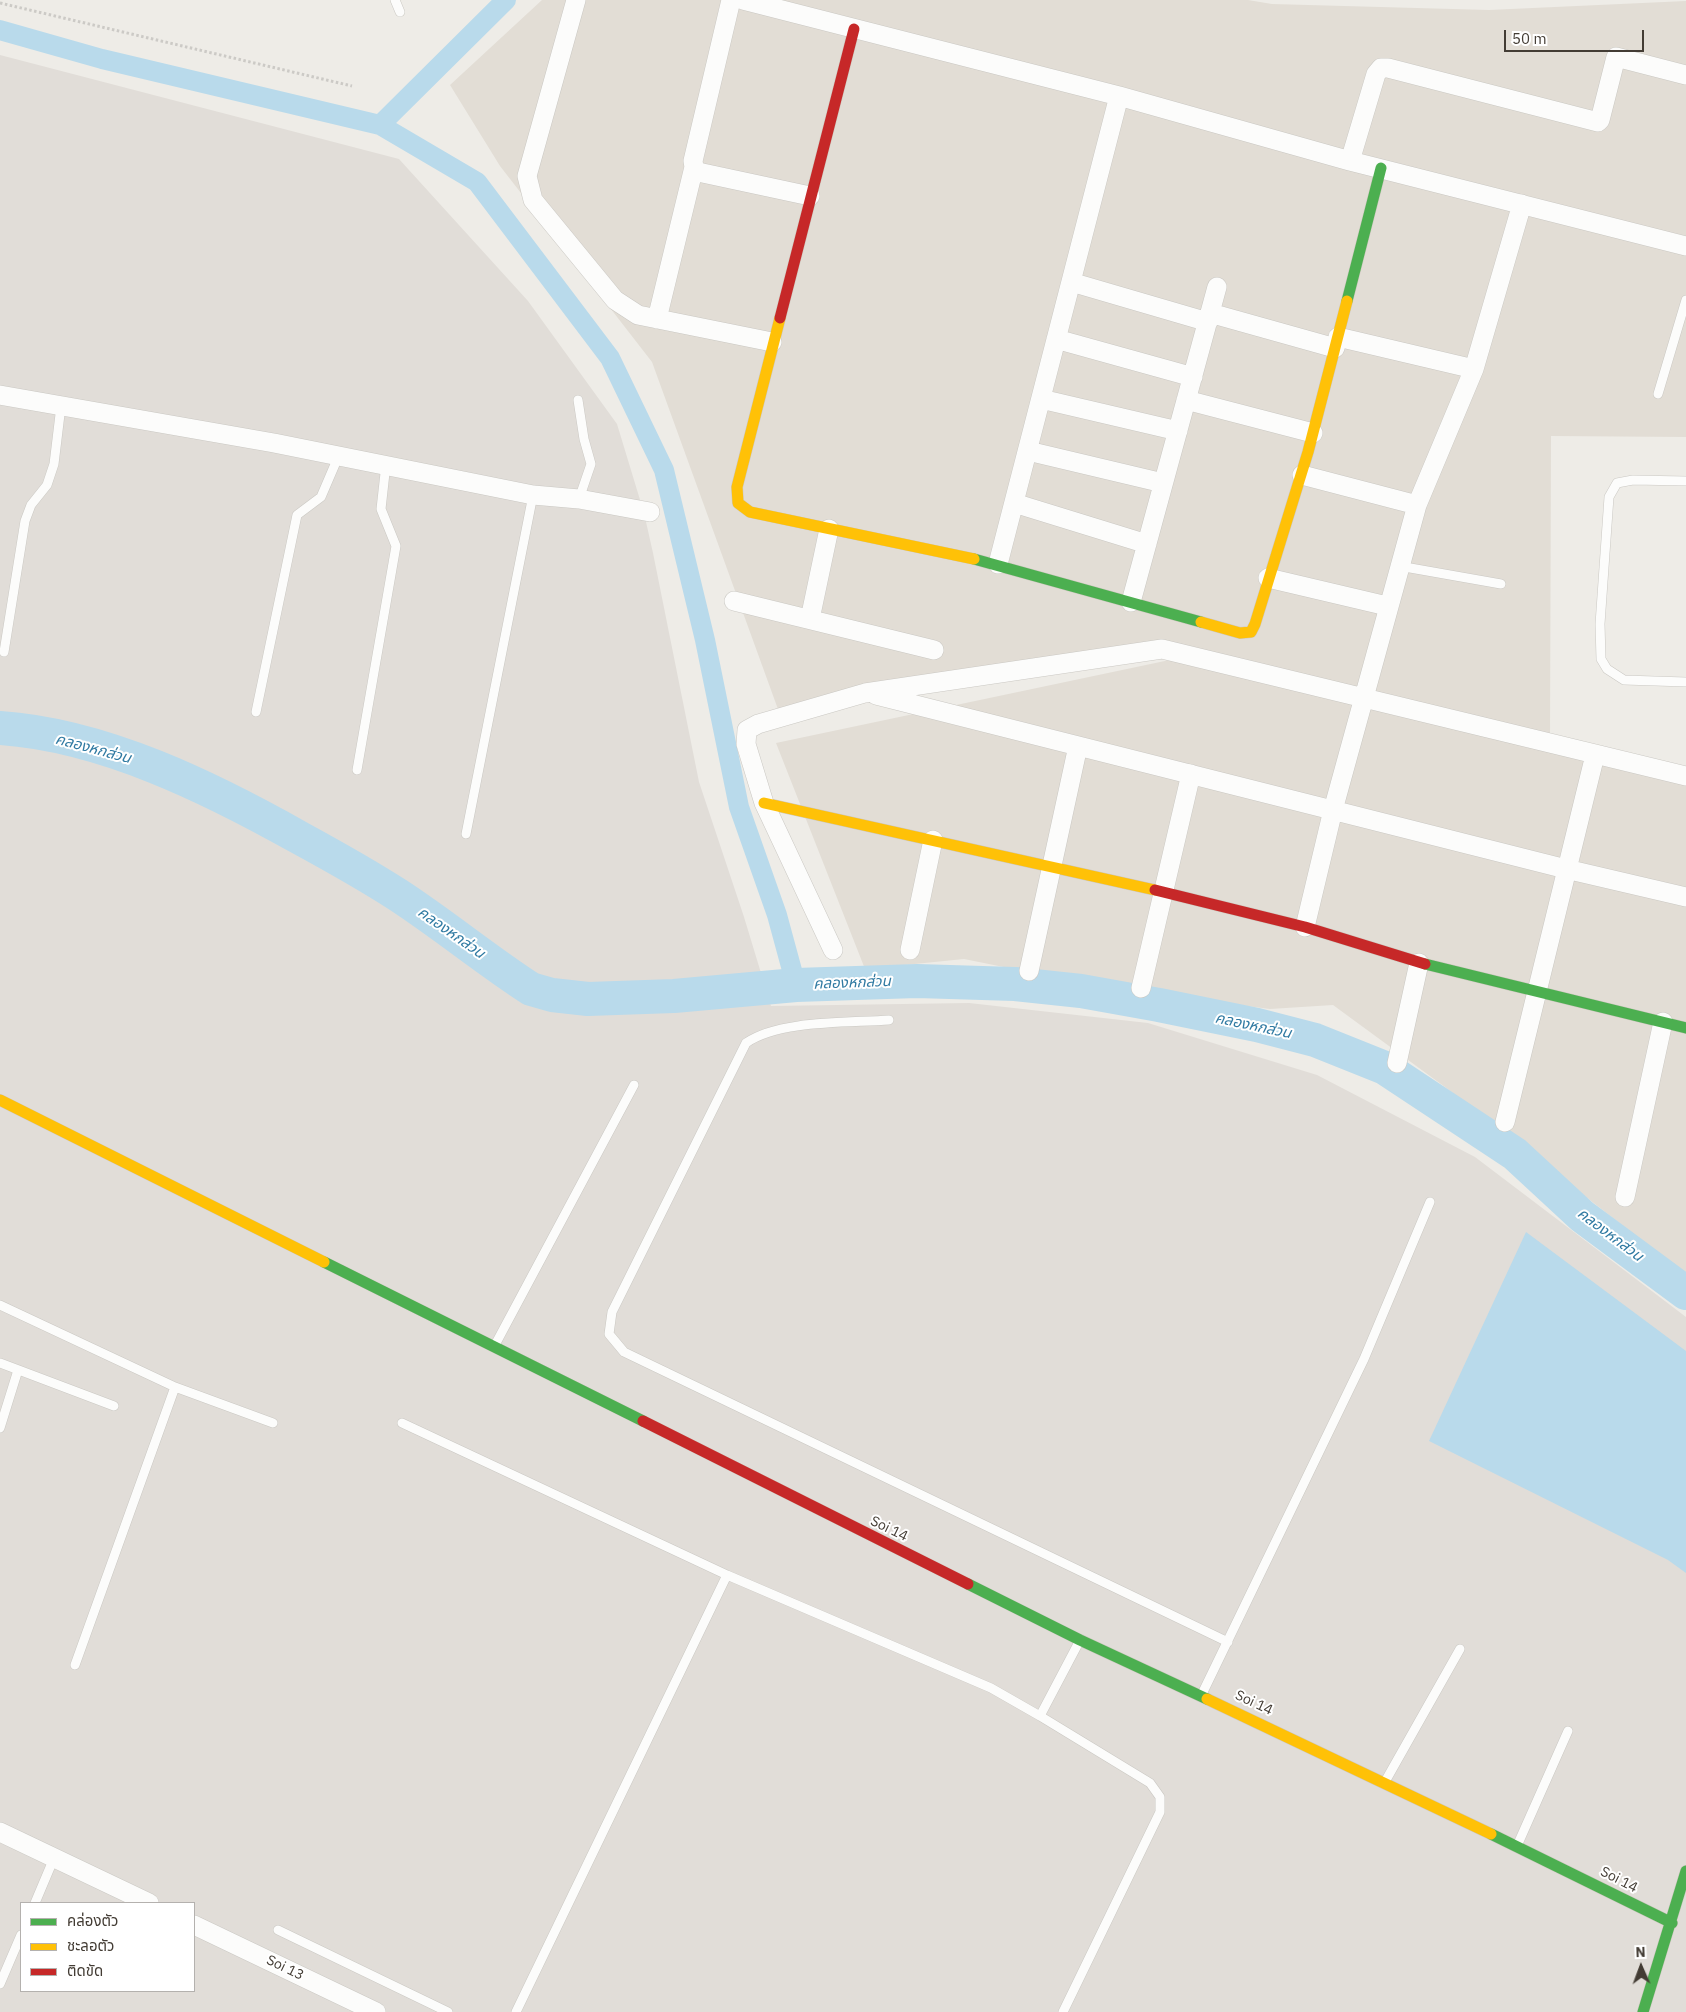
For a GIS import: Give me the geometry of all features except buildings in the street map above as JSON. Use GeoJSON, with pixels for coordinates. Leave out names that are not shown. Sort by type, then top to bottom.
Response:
{"type":"FeatureCollection","features":[{"type":"Feature","properties":{"kind":"street"},"geometry":{"type":"LineString","coordinates":[[576,0],[527,176],[533,200],[615,300],[638,315],[772,342]]}},
{"type":"Feature","properties":{"kind":"street"},"geometry":{"type":"LineString","coordinates":[[658,319],[731,0]]}},
{"type":"Feature","properties":{"kind":"street"},"geometry":{"type":"LineString","coordinates":[[743,0],[1119,96],[1350,161],[1686,246]]}},
{"type":"Feature","properties":{"kind":"street"},"geometry":{"type":"LineString","coordinates":[[854,29],[772,342],[737,488],[738,503],[750,512],[998,564],[1240,633],[1251,632],[1257,623],[1268,578],[1302,475],[1381,168]]}},
{"type":"Feature","properties":{"kind":"street"},"geometry":{"type":"LineString","coordinates":[[1350,161],[1376,74],[1381,68],[1388,68],[1598,122],[1616,57],[1686,75]]}},
{"type":"Feature","properties":{"kind":"street"},"geometry":{"type":"LineString","coordinates":[[998,564],[1119,96]]}},
{"type":"Feature","properties":{"kind":"street"},"geometry":{"type":"LineString","coordinates":[[694,168],[698,172],[810,196]]}},
{"type":"Feature","properties":{"kind":"street"},"geometry":{"type":"LineString","coordinates":[[1305,927],[1333,810],[1364,700],[1387,606],[1417,505],[1474,369],[1522,204]]}},
{"type":"Feature","properties":{"kind":"street"},"geometry":{"type":"LineString","coordinates":[[1071,282],[1209,318],[1474,369]]}},
{"type":"Feature","properties":{"kind":"street"},"geometry":{"type":"LineString","coordinates":[[1131,602],[1217,287]]}},
{"type":"Feature","properties":{"kind":"street"},"geometry":{"type":"LineString","coordinates":[[1056,339],[1193,377]]}},
{"type":"Feature","properties":{"kind":"street"},"geometry":{"type":"LineString","coordinates":[[0,395],[339,455],[533,495],[579,500],[650,512]]}},
{"type":"Feature","properties":{"kind":"street"},"geometry":{"type":"LineString","coordinates":[[1041,399],[1178,430]]}},
{"type":"Feature","properties":{"kind":"street"},"geometry":{"type":"LineString","coordinates":[[1186,400],[1313,433]]}},
{"type":"Feature","properties":{"kind":"street"},"geometry":{"type":"LineString","coordinates":[[1028,451],[1163,483]]}},
{"type":"Feature","properties":{"kind":"street"},"geometry":{"type":"LineString","coordinates":[[1302,475],[1417,505]]}},
{"type":"Feature","properties":{"kind":"street"},"geometry":{"type":"LineString","coordinates":[[1014,503],[1147,544]]}},
{"type":"Feature","properties":{"kind":"street"},"geometry":{"type":"LineString","coordinates":[[810,620],[829,529]]}},
{"type":"Feature","properties":{"kind":"street"},"geometry":{"type":"LineString","coordinates":[[1268,578],[1387,606]]}},
{"type":"Feature","properties":{"kind":"street"},"geometry":{"type":"LineString","coordinates":[[734,601],[934,650]]}},
{"type":"Feature","properties":{"kind":"street"},"geometry":{"type":"LineString","coordinates":[[833,950],[764,803],[746,744],[747,730],[758,724],[865,693],[1162,649],[1364,700],[1686,776]]}},
{"type":"Feature","properties":{"kind":"street"},"geometry":{"type":"LineString","coordinates":[[865,693],[1566,869],[1686,897]]}},
{"type":"Feature","properties":{"kind":"street"},"geometry":{"type":"LineString","coordinates":[[1029,971],[1078,746]]}},
{"type":"Feature","properties":{"kind":"street"},"geometry":{"type":"LineString","coordinates":[[1505,1122],[1595,755]]}},
{"type":"Feature","properties":{"kind":"street"},"geometry":{"type":"LineString","coordinates":[[1141,988],[1192,774]]}},
{"type":"Feature","properties":{"kind":"street"},"geometry":{"type":"LineString","coordinates":[[764,803],[1164,892],[1305,927],[1419,963],[1686,1028]]}},
{"type":"Feature","properties":{"kind":"street"},"geometry":{"type":"LineString","coordinates":[[910,950],[933,840]]}},
{"type":"Feature","properties":{"kind":"street"},"geometry":{"type":"LineString","coordinates":[[1397,1063],[1419,963]]}},
{"type":"Feature","properties":{"kind":"street"},"geometry":{"type":"LineString","coordinates":[[1625,1197],[1663,1022]]}},
{"type":"Feature","properties":{"kind":"street","name":"Soi 14"},"geometry":{"type":"LineString","coordinates":[[0,1100],[1080,1640],[1202,1695],[1385,1782],[1672,1924]]}},
{"type":"Feature","properties":{"kind":"street"},"geometry":{"type":"LineString","coordinates":[[0,1832],[147,1902]]}},
{"type":"Feature","properties":{"kind":"street"},"geometry":{"type":"LineString","coordinates":[[1643,2012],[1672,1924],[1686,1871]]}},
{"type":"Feature","properties":{"kind":"street","name":"Soi 13"},"geometry":{"type":"LineString","coordinates":[[195,1925],[376,2012]]}},
{"type":"Feature","properties":{"kind":"lane"},"geometry":{"type":"LineString","coordinates":[[395,0],[400,12]]}},
{"type":"Feature","properties":{"kind":"lane"},"geometry":{"type":"LineString","coordinates":[[1658,394],[1686,300]]}},
{"type":"Feature","properties":{"kind":"lane"},"geometry":{"type":"LineString","coordinates":[[578,400],[584,438],[591,464],[579,500]]}},
{"type":"Feature","properties":{"kind":"lane"},"geometry":{"type":"LineString","coordinates":[[4,652],[25,521],[31,505],[47,485],[54,464],[60,406]]}},
{"type":"Feature","properties":{"kind":"lane"},"geometry":{"type":"LineString","coordinates":[[256,712],[297,515],[321,497],[339,455]]}},
{"type":"Feature","properties":{"kind":"lane"},"geometry":{"type":"LineString","coordinates":[[357,770],[396,546],[381,508],[386,464]]}},
{"type":"Feature","properties":{"kind":"lane"},"geometry":{"type":"LineString","coordinates":[[1686,481],[1633,480],[1616,483],[1609,497],[1600,624],[1600,658],[1607,669],[1624,680],[1686,682]]}},
{"type":"Feature","properties":{"kind":"lane"},"geometry":{"type":"LineString","coordinates":[[466,834],[533,495]]}},
{"type":"Feature","properties":{"kind":"lane"},"geometry":{"type":"LineString","coordinates":[[1399,566],[1501,584]]}},
{"type":"Feature","properties":{"kind":"lane"},"geometry":{"type":"LineString","coordinates":[[889,1020],[778,1029],[758,1034],[746,1043],[612,1312],[609,1334],[624,1352],[1228,1642]]}},
{"type":"Feature","properties":{"kind":"lane"},"geometry":{"type":"LineString","coordinates":[[494,1347],[634,1085]]}},
{"type":"Feature","properties":{"kind":"lane"},"geometry":{"type":"LineString","coordinates":[[1202,1695],[1364,1359],[1430,1202]]}},
{"type":"Feature","properties":{"kind":"lane"},"geometry":{"type":"LineString","coordinates":[[0,1305],[175,1387],[273,1423]]}},
{"type":"Feature","properties":{"kind":"lane"},"geometry":{"type":"LineString","coordinates":[[0,1363],[114,1406]]}},
{"type":"Feature","properties":{"kind":"lane"},"geometry":{"type":"LineString","coordinates":[[0,1428],[18,1370]]}},
{"type":"Feature","properties":{"kind":"lane"},"geometry":{"type":"LineString","coordinates":[[75,1666],[175,1387]]}},
{"type":"Feature","properties":{"kind":"lane"},"geometry":{"type":"LineString","coordinates":[[402,1423],[727,1575],[991,1688],[1150,1783],[1160,1798],[1160,1812],[1063,2012]]}},
{"type":"Feature","properties":{"kind":"lane"},"geometry":{"type":"LineString","coordinates":[[516,2012],[727,1575]]}},
{"type":"Feature","properties":{"kind":"lane"},"geometry":{"type":"LineString","coordinates":[[1040,1716],[1080,1640]]}},
{"type":"Feature","properties":{"kind":"lane"},"geometry":{"type":"LineString","coordinates":[[1385,1782],[1460,1649]]}},
{"type":"Feature","properties":{"kind":"lane"},"geometry":{"type":"LineString","coordinates":[[1517,1846],[1568,1730]]}},
{"type":"Feature","properties":{"kind":"lane"},"geometry":{"type":"LineString","coordinates":[[35,1902],[54,1858]]}},
{"type":"Feature","properties":{"kind":"lane"},"geometry":{"type":"LineString","coordinates":[[278,1930],[448,2012]]}},
{"type":"Feature","properties":{"kind":"lane"},"geometry":{"type":"LineString","coordinates":[[0,1984],[20,1937]]}},
{"type":"Feature","properties":{"kind":"path"},"geometry":{"type":"LineString","coordinates":[[0,3],[352,86]]}},
{"type":"Feature","properties":{"kind":"shaded area"},"geometry":{"type":"Polygon","coordinates":[[[542,0],[1248,0],[1272,4],[1489,10],[1686,1],[1686,437],[1551,436],[1550,738],[1199,649],[779,712],[652,362],[500,166],[450,85],[542,0]]]}},
{"type":"Feature","properties":{"kind":"shaded area"},"geometry":{"type":"Polygon","coordinates":[[[0,55],[399,159],[528,301],[617,424],[644,513],[699,782],[744,917],[771,1006],[969,1003],[1148,1023],[1317,1075],[1475,1157],[1686,1317],[1686,2012],[0,2012],[0,55]]]}},
{"type":"Feature","properties":{"kind":"shaded area"},"geometry":{"type":"Polygon","coordinates":[[[1198,654],[1686,775],[1686,1275],[1445,1087],[1333,1005],[1270,1009],[1108,988],[964,959],[865,969],[776,743],[1198,654]]]}},
{"type":"Feature","properties":{"kind":"water"},"geometry":{"type":"Polygon","coordinates":[[[1526,1232],[1686,1351],[1686,1573],[1668,1560],[1429,1441],[1526,1232]]]}},
{"type":"Feature","properties":{"kind":"waterway"},"geometry":{"type":"LineString","coordinates":[[380,125],[506,0]]}},
{"type":"Feature","properties":{"kind":"waterway"},"geometry":{"type":"LineString","coordinates":[[0,30],[102,59],[380,125],[477,182],[610,358],[664,470],[705,640],[739,807],[777,915],[796,985]]}},
{"type":"Feature","properties":{"kind":"waterway","name":"คลองหกส่วน"},"geometry":{"type":"LineString","coordinates":[[0,728],[78,741],[156,767],[193,783],[266,819],[374,880],[415,906],[531,989],[552,995],[588,999],[674,996],[796,985],[917,981],[1015,984],[1081,991],[1159,1005],[1257,1025],[1315,1040],[1385,1068],[1515,1154],[1582,1216],[1686,1293]]}},
{"type":"Feature","properties":{"kind":"traffic: fast"},"geometry":{"type":"LineString","coordinates":[[1347,301],[1381,168]]}},
{"type":"Feature","properties":{"kind":"traffic: fast"},"geometry":{"type":"LineString","coordinates":[[974,559],[1201,622]]}},
{"type":"Feature","properties":{"kind":"traffic: fast"},"geometry":{"type":"LineString","coordinates":[[1425,964],[1686,1028]]}},
{"type":"Feature","properties":{"kind":"traffic: fast"},"geometry":{"type":"LineString","coordinates":[[324,1262],[643,1421]]}},
{"type":"Feature","properties":{"kind":"traffic: fast"},"geometry":{"type":"LineString","coordinates":[[968,1584],[1080,1640],[1207,1699]]}},
{"type":"Feature","properties":{"kind":"traffic: fast"},"geometry":{"type":"LineString","coordinates":[[1491,1834],[1672,1923]]}},
{"type":"Feature","properties":{"kind":"traffic: fast"},"geometry":{"type":"LineString","coordinates":[[1643,2012],[1686,1871]]}},
{"type":"Feature","properties":{"kind":"traffic: slow"},"geometry":{"type":"LineString","coordinates":[[1201,622],[1240,633],[1251,632],[1255,624],[1308,452],[1347,301]]}},
{"type":"Feature","properties":{"kind":"traffic: slow"},"geometry":{"type":"LineString","coordinates":[[780,318],[737,487],[738,503],[750,512],[974,559]]}},
{"type":"Feature","properties":{"kind":"traffic: slow"},"geometry":{"type":"LineString","coordinates":[[764,803],[1155,890]]}},
{"type":"Feature","properties":{"kind":"traffic: slow"},"geometry":{"type":"LineString","coordinates":[[0,1100],[324,1262]]}},
{"type":"Feature","properties":{"kind":"traffic: slow"},"geometry":{"type":"LineString","coordinates":[[1207,1699],[1491,1834]]}},
{"type":"Feature","properties":{"kind":"traffic: jam"},"geometry":{"type":"LineString","coordinates":[[780,318],[854,29]]}},
{"type":"Feature","properties":{"kind":"traffic: jam"},"geometry":{"type":"LineString","coordinates":[[1155,890],[1305,927],[1425,964]]}},
{"type":"Feature","properties":{"kind":"traffic: jam"},"geometry":{"type":"LineString","coordinates":[[643,1421],[968,1584]]}}]}
